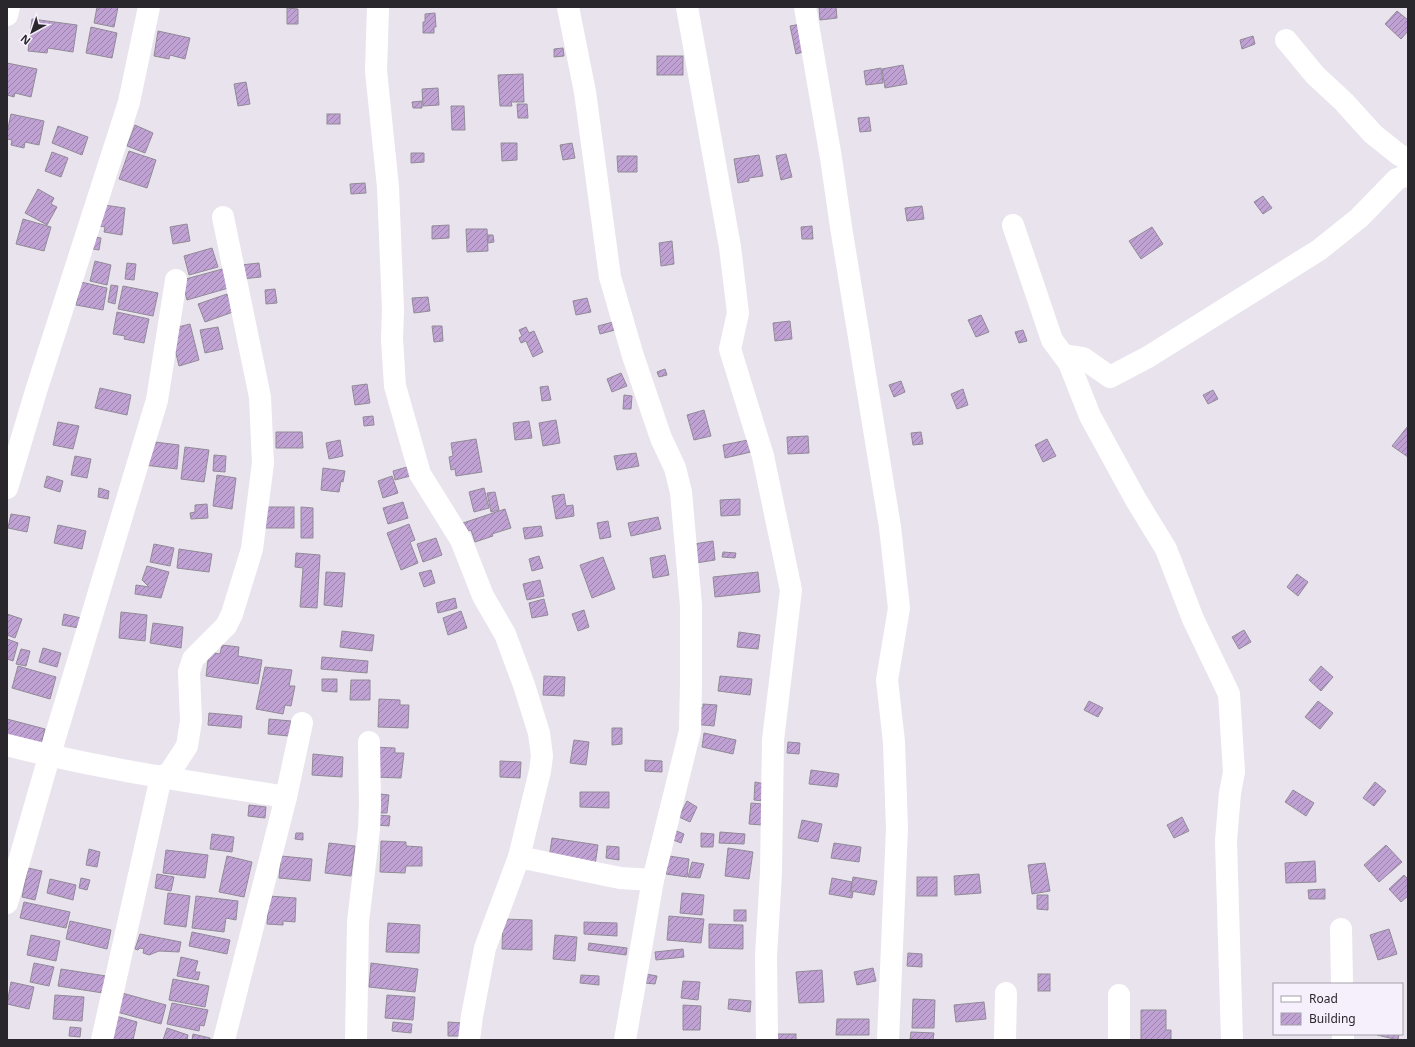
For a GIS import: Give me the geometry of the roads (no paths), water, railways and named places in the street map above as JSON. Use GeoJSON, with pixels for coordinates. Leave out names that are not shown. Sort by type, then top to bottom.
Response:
{"type":"FeatureCollection","features":[{"type":"Feature","properties":{"kind":"street"},"geometry":{"type":"LineString","coordinates":[[7,15],[9,7]]}},
{"type":"Feature","properties":{"kind":"street"},"geometry":{"type":"LineString","coordinates":[[7,488],[36,391],[129,102],[149,7]]}},
{"type":"Feature","properties":{"kind":"street"},"geometry":{"type":"LineString","coordinates":[[378,7],[376,71],[388,187],[393,310],[392,339],[395,386],[420,474],[461,540],[483,596],[505,634],[524,684],[539,733],[542,756],[540,771],[519,858],[485,948],[469,1040]]}},
{"type":"Feature","properties":{"kind":"street"},"geometry":{"type":"LineString","coordinates":[[568,7],[585,92],[610,277],[633,356],[661,438],[675,468],[681,492],[691,599],[690,731],[653,880],[625,1040]]}},
{"type":"Feature","properties":{"kind":"street"},"geometry":{"type":"LineString","coordinates":[[687,7],[730,247],[738,313],[730,349],[763,456],[791,590],[773,740],[771,873],[766,956],[767,1040]]}},
{"type":"Feature","properties":{"kind":"street"},"geometry":{"type":"LineString","coordinates":[[805,7],[831,158],[890,528],[899,608],[887,680],[894,742],[897,828],[888,1040]]}},
{"type":"Feature","properties":{"kind":"street"},"geometry":{"type":"LineString","coordinates":[[1286,40],[1315,75],[1344,102],[1373,134],[1408,160]]}},
{"type":"Feature","properties":{"kind":"street"},"geometry":{"type":"LineString","coordinates":[[1064,355],[1083,358],[1110,377],[1148,357],[1319,250],[1359,218],[1397,179],[1408,175]]}},
{"type":"Feature","properties":{"kind":"street"},"geometry":{"type":"LineString","coordinates":[[102,1040],[161,777],[170,772],[186,746],[191,721],[189,672],[193,658],[226,626],[232,614],[252,549],[263,463],[260,397],[223,217]]}},
{"type":"Feature","properties":{"kind":"street"},"geometry":{"type":"LineString","coordinates":[[1013,224],[1052,340],[1069,363],[1090,416],[1136,500],[1166,549],[1193,619],[1229,694],[1234,772],[1230,793],[1226,855],[1232,1040]]}},
{"type":"Feature","properties":{"kind":"street"},"geometry":{"type":"LineString","coordinates":[[7,903],[49,756],[157,400],[176,280]]}},
{"type":"Feature","properties":{"kind":"street"},"geometry":{"type":"LineString","coordinates":[[224,1040],[286,797],[302,723]]}},
{"type":"Feature","properties":{"kind":"street"},"geometry":{"type":"LineString","coordinates":[[356,1040],[358,922],[369,829],[369,742]]}},
{"type":"Feature","properties":{"kind":"street"},"geometry":{"type":"LineString","coordinates":[[7,746],[49,756],[161,777],[286,797]]}},
{"type":"Feature","properties":{"kind":"street"},"geometry":{"type":"LineString","coordinates":[[519,858],[620,878],[653,880]]}},
{"type":"Feature","properties":{"kind":"street"},"geometry":{"type":"LineString","coordinates":[[1341,929],[1342,983]]}},
{"type":"Feature","properties":{"kind":"street"},"geometry":{"type":"LineString","coordinates":[[1005,1040],[1006,994]]}},
{"type":"Feature","properties":{"kind":"street"},"geometry":{"type":"LineString","coordinates":[[1119,995],[1119,1040]]}}]}
